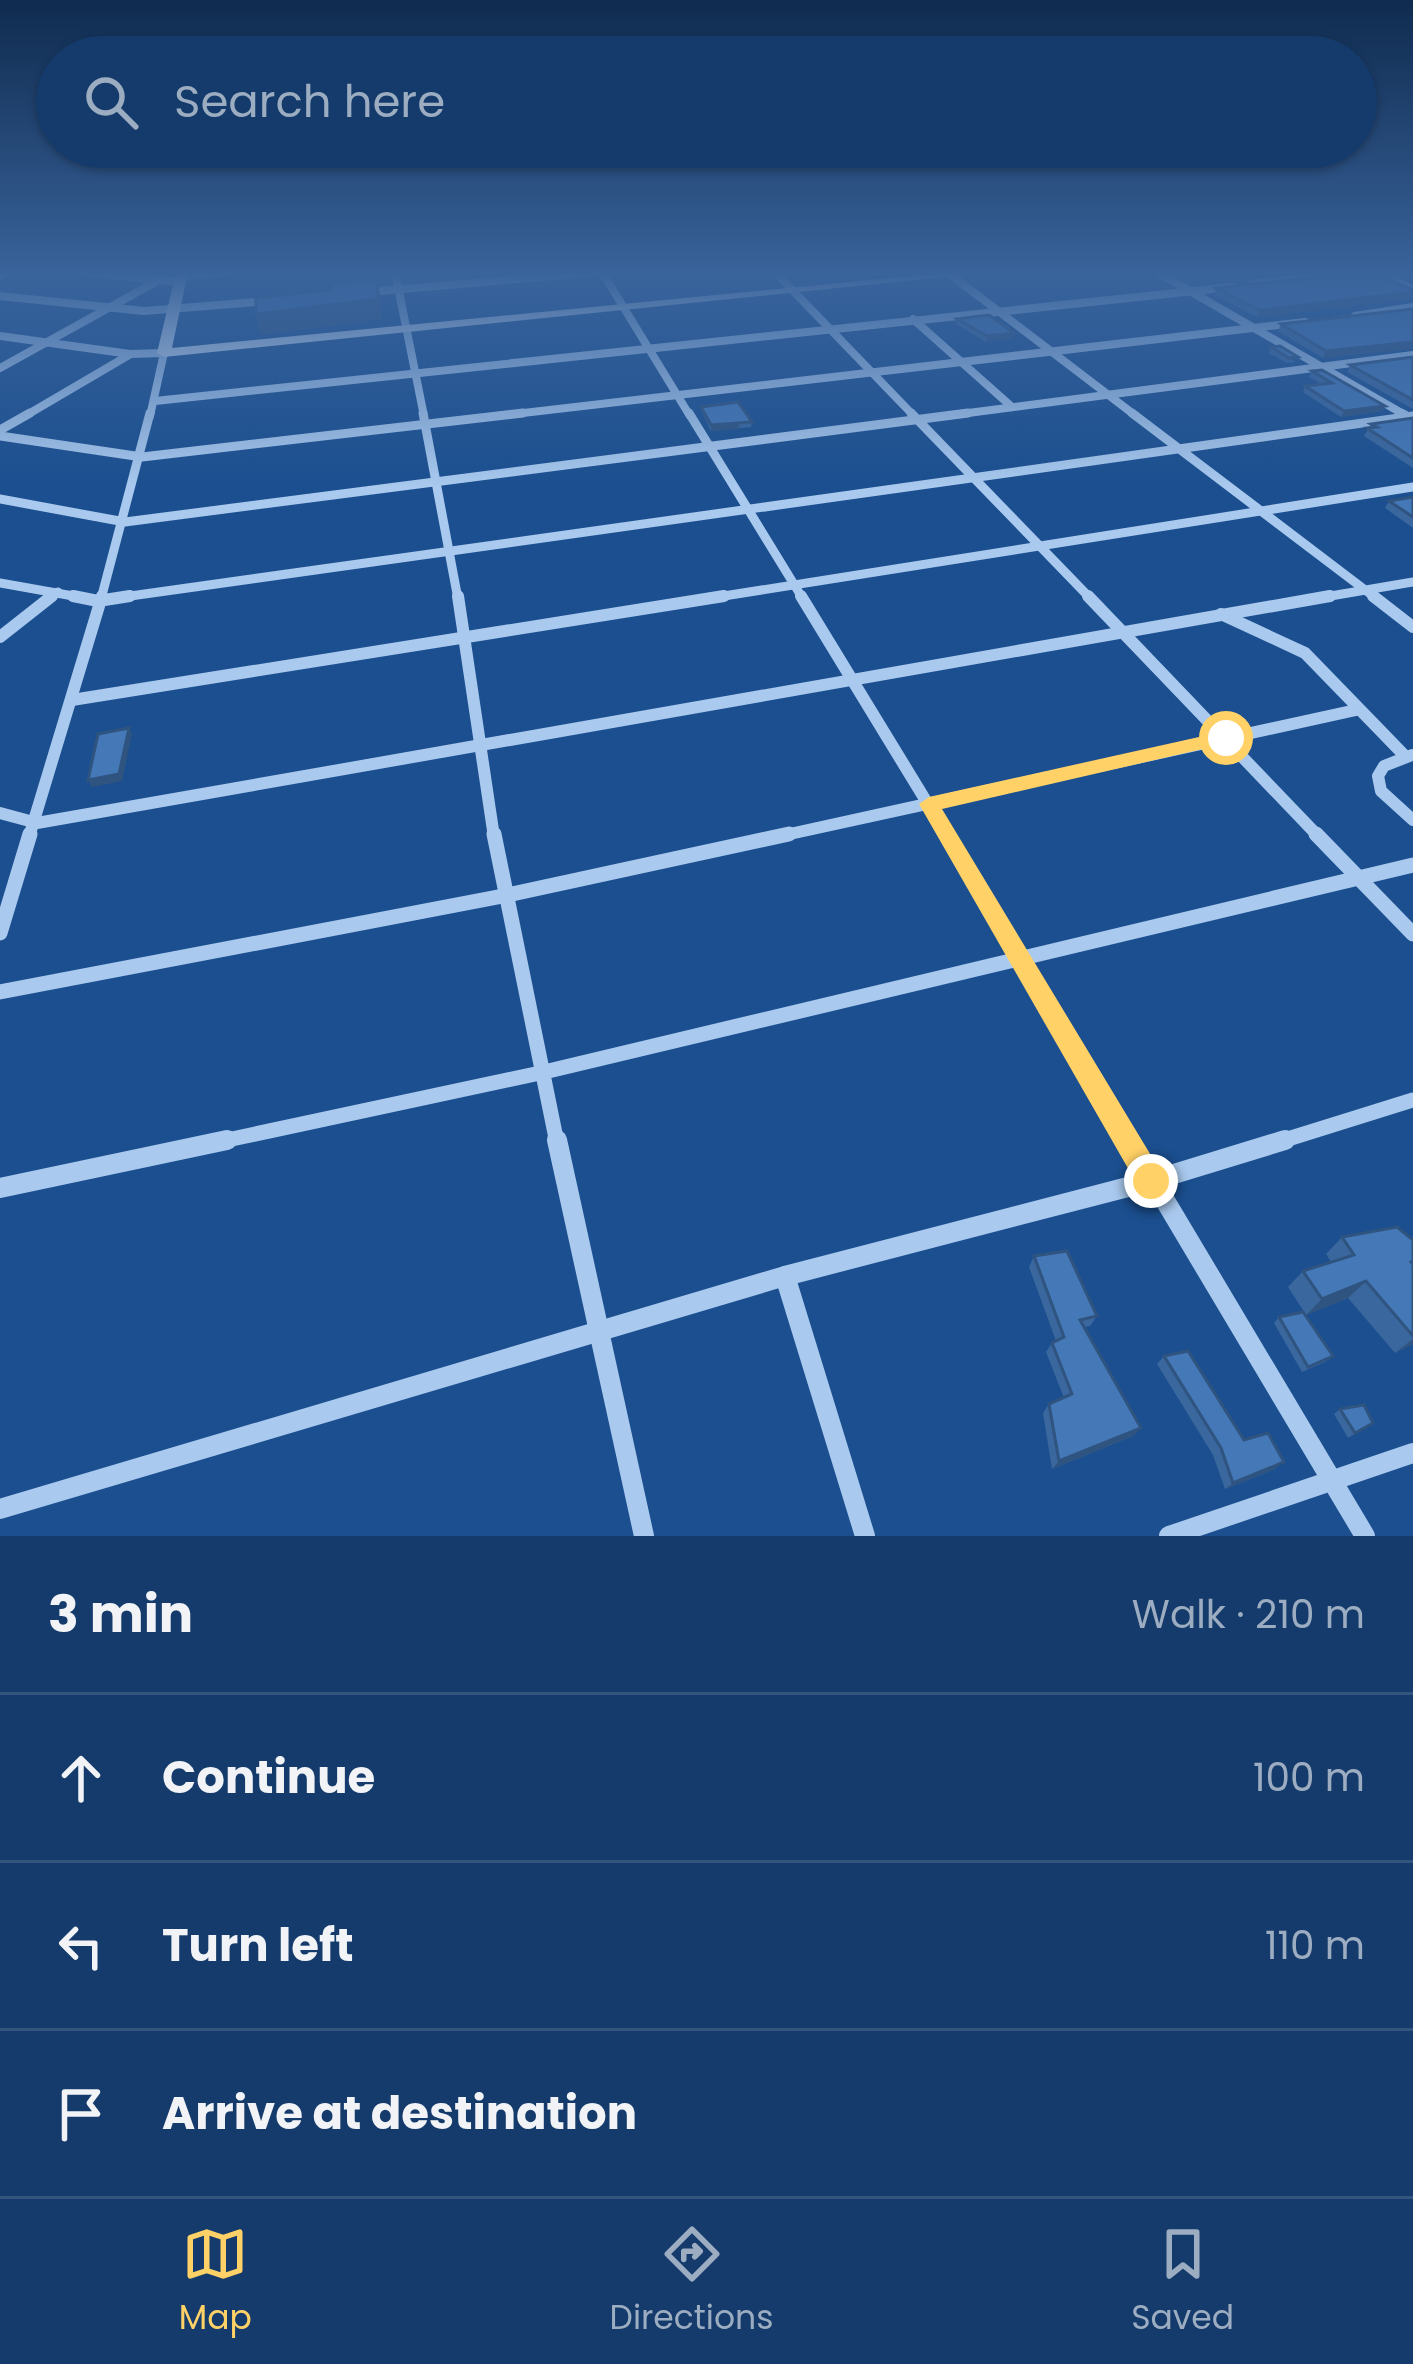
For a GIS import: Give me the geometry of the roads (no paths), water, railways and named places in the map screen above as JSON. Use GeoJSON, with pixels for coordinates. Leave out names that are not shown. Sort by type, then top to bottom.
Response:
{"type":"FeatureCollection","features":[{"type":"Feature","properties":{"kind":"street"},"geometry":{"type":"LineString","coordinates":[[0,368],[45,344]]}},
{"type":"Feature","properties":{"kind":"street"},"geometry":{"type":"LineString","coordinates":[[59,344],[130,354],[262,344]]}},
{"type":"Feature","properties":{"kind":"street"},"geometry":{"type":"LineString","coordinates":[[0,933],[37,824],[98,601],[125,522],[166,344]]}},
{"type":"Feature","properties":{"kind":"street"},"geometry":{"type":"LineString","coordinates":[[408,344],[451,552],[503,896],[644,1536]]}},
{"type":"Feature","properties":{"kind":"street"},"geometry":{"type":"LineString","coordinates":[[646,344],[929,804],[1365,1536]]}},
{"type":"Feature","properties":{"kind":"street"},"geometry":{"type":"LineString","coordinates":[[155,401],[697,344]]}},
{"type":"Feature","properties":{"kind":"street"},"geometry":{"type":"LineString","coordinates":[[843,344],[1413,934]]}},
{"type":"Feature","properties":{"kind":"street"},"geometry":{"type":"LineString","coordinates":[[939,344],[1012,407]]}},
{"type":"Feature","properties":{"kind":"street"},"geometry":{"type":"LineString","coordinates":[[1038,344],[1413,627]]}},
{"type":"Feature","properties":{"kind":"street"},"geometry":{"type":"LineString","coordinates":[[0,433],[142,457],[1097,344]]}},
{"type":"Feature","properties":{"kind":"street"},"geometry":{"type":"LineString","coordinates":[[1281,344],[1411,418]]}},
{"type":"Feature","properties":{"kind":"street"},"geometry":{"type":"LineString","coordinates":[[0,433],[130,354]]}},
{"type":"Feature","properties":{"kind":"street"},"geometry":{"type":"LineString","coordinates":[[0,500],[125,522],[1413,355]]}},
{"type":"Feature","properties":{"kind":"street"},"geometry":{"type":"LineString","coordinates":[[0,583],[98,601],[1411,418]]}},
{"type":"Feature","properties":{"kind":"street"},"geometry":{"type":"LineString","coordinates":[[72,700],[1413,487]]}},
{"type":"Feature","properties":{"kind":"street"},"geometry":{"type":"LineString","coordinates":[[0,813],[37,824],[1413,582]]}},
{"type":"Feature","properties":{"kind":"street"},"geometry":{"type":"LineString","coordinates":[[0,638],[58,592]]}},
{"type":"Feature","properties":{"kind":"street"},"geometry":{"type":"LineString","coordinates":[[1220,614],[1305,653],[1356,710],[1409,756],[1384,766],[1378,785],[1413,820]]}},
{"type":"Feature","properties":{"kind":"street"},"geometry":{"type":"LineString","coordinates":[[0,992],[503,896],[1356,710]]}},
{"type":"Feature","properties":{"kind":"street"},"geometry":{"type":"LineString","coordinates":[[0,1188],[541,1073],[1358,874],[1413,865]]}},
{"type":"Feature","properties":{"kind":"street"},"geometry":{"type":"LineString","coordinates":[[0,1509],[785,1276],[1151,1181],[1413,1100]]}},
{"type":"Feature","properties":{"kind":"street"},"geometry":{"type":"LineString","coordinates":[[785,1276],[865,1536]]}},
{"type":"Feature","properties":{"kind":"street"},"geometry":{"type":"LineString","coordinates":[[1169,1536],[1413,1453]]}}]}
